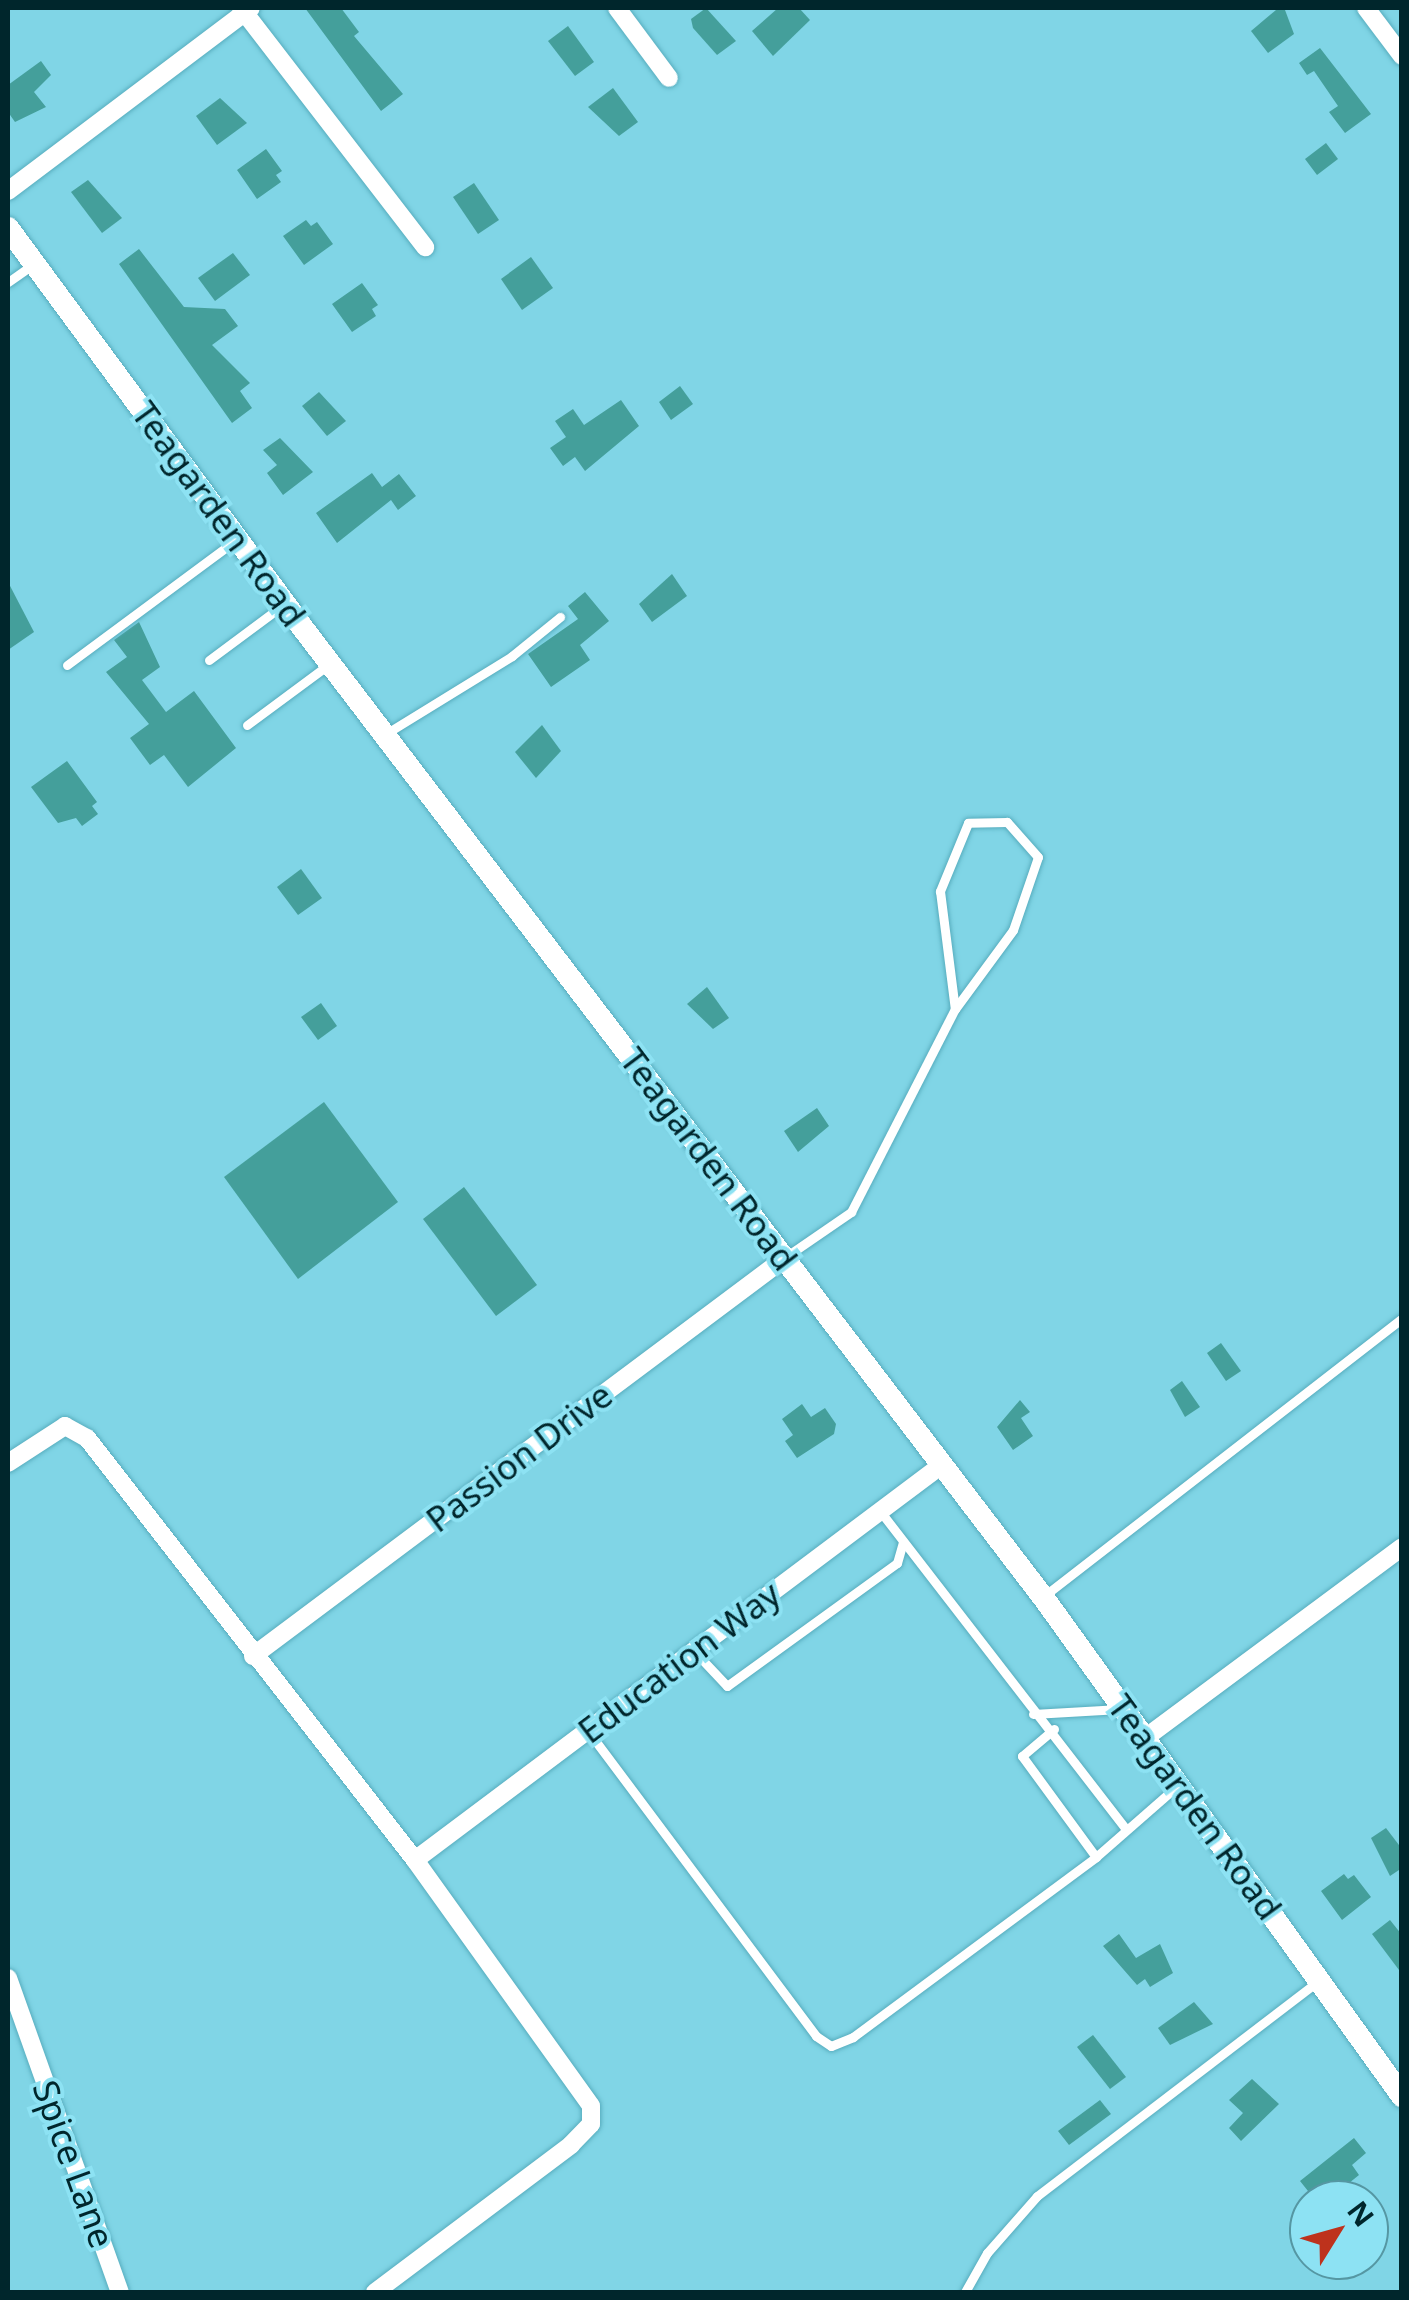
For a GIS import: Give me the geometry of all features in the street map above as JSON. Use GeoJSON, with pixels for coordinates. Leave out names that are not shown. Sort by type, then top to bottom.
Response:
{"type":"FeatureCollection","features":[{"type":"Feature","properties":{"kind":"street"},"geometry":{"type":"LineString","coordinates":[[617,8],[668,78]]}},
{"type":"Feature","properties":{"kind":"street"},"geometry":{"type":"LineString","coordinates":[[1366,8],[1402,56]]}},
{"type":"Feature","properties":{"kind":"street"},"geometry":{"type":"LineString","coordinates":[[8,191],[246,9],[425,247]]}},
{"type":"Feature","properties":{"kind":"street","name":"Teagarden Road"},"geometry":{"type":"LineString","coordinates":[[8,228],[285,604],[1043,1597],[1402,2096]]}},
{"type":"Feature","properties":{"kind":"street","name":"Passion Drive"},"geometry":{"type":"LineString","coordinates":[[253,1656],[785,1258]]}},
{"type":"Feature","properties":{"kind":"street"},"geometry":{"type":"LineString","coordinates":[[8,1463],[65,1426],[87,1438],[415,1860],[581,2086],[592,2124],[375,2292]]}},
{"type":"Feature","properties":{"kind":"street","name":"Education Way"},"geometry":{"type":"LineString","coordinates":[[415,1860],[943,1464]]}},
{"type":"Feature","properties":{"kind":"street"},"geometry":{"type":"LineString","coordinates":[[1145,1738],[1402,1547]]}},
{"type":"Feature","properties":{"kind":"street","name":"Spice Lane"},"geometry":{"type":"LineString","coordinates":[[8,1978],[120,2292]]}},
{"type":"Feature","properties":{"kind":"lane"},"geometry":{"type":"LineString","coordinates":[[8,282],[34,263]]}},
{"type":"Feature","properties":{"kind":"lane"},"geometry":{"type":"LineString","coordinates":[[68,665],[238,538]]}},
{"type":"Feature","properties":{"kind":"lane"},"geometry":{"type":"LineString","coordinates":[[209,660],[285,604]]}},
{"type":"Feature","properties":{"kind":"lane"},"geometry":{"type":"LineString","coordinates":[[385,734],[512,656],[560,617]]}},
{"type":"Feature","properties":{"kind":"lane"},"geometry":{"type":"LineString","coordinates":[[246,725],[330,663]]}},
{"type":"Feature","properties":{"kind":"lane"},"geometry":{"type":"LineString","coordinates":[[785,1258],[851,1212],[955,1009],[1013,930],[1038,857],[1007,822],[968,823],[940,892],[955,1009]]}},
{"type":"Feature","properties":{"kind":"lane"},"geometry":{"type":"LineString","coordinates":[[1043,1597],[1402,1318]]}},
{"type":"Feature","properties":{"kind":"lane"},"geometry":{"type":"LineString","coordinates":[[880,1511],[1033,1714],[1054,1729],[1126,1828]]}},
{"type":"Feature","properties":{"kind":"lane"},"geometry":{"type":"LineString","coordinates":[[694,1651],[727,1686],[897,1562],[903,1542]]}},
{"type":"Feature","properties":{"kind":"lane"},"geometry":{"type":"LineString","coordinates":[[1033,1714],[1123,1708]]}},
{"type":"Feature","properties":{"kind":"lane"},"geometry":{"type":"LineString","coordinates":[[1054,1729],[1022,1756],[1096,1858]]}},
{"type":"Feature","properties":{"kind":"lane"},"geometry":{"type":"LineString","coordinates":[[588,1731],[816,2036],[831,2046],[853,2037],[1096,1858],[1179,1784]]}},
{"type":"Feature","properties":{"kind":"lane"},"geometry":{"type":"LineString","coordinates":[[964,2292],[986,2253],[1037,2196],[1319,1980]]}},
{"type":"Feature","properties":{"kind":"building"},"geometry":{"type":"Polygon","coordinates":[[[305,8],[341,8],[359,32],[354,36],[403,94],[381,111],[305,8]]]}},
{"type":"Feature","properties":{"kind":"building"},"geometry":{"type":"Polygon","coordinates":[[[706,8],[736,41],[717,55],[693,28],[691,19],[706,8]]]}},
{"type":"Feature","properties":{"kind":"building"},"geometry":{"type":"Polygon","coordinates":[[[778,8],[799,8],[810,20],[773,56],[752,31],[778,8]]]}},
{"type":"Feature","properties":{"kind":"building"},"geometry":{"type":"Polygon","coordinates":[[[1276,10],[1285,10],[1294,34],[1268,53],[1251,31],[1276,10]]]}},
{"type":"Feature","properties":{"kind":"building"},"geometry":{"type":"Polygon","coordinates":[[[568,26],[594,62],[575,76],[548,41],[568,26]]]}},
{"type":"Feature","properties":{"kind":"building"},"geometry":{"type":"Polygon","coordinates":[[[1320,48],[1371,114],[1345,133],[1329,112],[1338,106],[1314,71],[1307,75],[1299,63],[1320,48]]]}},
{"type":"Feature","properties":{"kind":"building"},"geometry":{"type":"Polygon","coordinates":[[[41,61],[51,75],[34,92],[46,107],[15,122],[8,112],[8,85],[41,61]]]}},
{"type":"Feature","properties":{"kind":"building"},"geometry":{"type":"Polygon","coordinates":[[[613,88],[638,122],[619,136],[588,107],[613,88]]]}},
{"type":"Feature","properties":{"kind":"building"},"geometry":{"type":"Polygon","coordinates":[[[220,98],[247,123],[217,145],[196,116],[220,98]]]}},
{"type":"Feature","properties":{"kind":"building"},"geometry":{"type":"Polygon","coordinates":[[[1326,143],[1338,159],[1317,175],[1305,159],[1326,143]]]}},
{"type":"Feature","properties":{"kind":"building"},"geometry":{"type":"Polygon","coordinates":[[[266,149],[282,171],[276,175],[281,182],[257,199],[237,170],[266,149]]]}},
{"type":"Feature","properties":{"kind":"building"},"geometry":{"type":"Polygon","coordinates":[[[88,180],[122,218],[102,233],[71,192],[88,180]]]}},
{"type":"Feature","properties":{"kind":"building"},"geometry":{"type":"Polygon","coordinates":[[[474,183],[499,220],[478,234],[453,197],[474,183]]]}},
{"type":"Feature","properties":{"kind":"building"},"geometry":{"type":"Polygon","coordinates":[[[306,220],[311,226],[317,222],[333,244],[304,265],[283,236],[306,220]]]}},
{"type":"Feature","properties":{"kind":"building"},"geometry":{"type":"Polygon","coordinates":[[[139,249],[184,307],[225,309],[238,326],[212,345],[250,383],[240,391],[252,408],[232,423],[119,264],[139,249]]]}},
{"type":"Feature","properties":{"kind":"building"},"geometry":{"type":"Polygon","coordinates":[[[233,253],[250,275],[215,301],[198,278],[233,253]]]}},
{"type":"Feature","properties":{"kind":"building"},"geometry":{"type":"Polygon","coordinates":[[[531,257],[553,288],[522,310],[501,279],[531,257]]]}},
{"type":"Feature","properties":{"kind":"building"},"geometry":{"type":"Polygon","coordinates":[[[362,283],[378,305],[372,309],[376,316],[352,332],[332,304],[362,283]]]}},
{"type":"Feature","properties":{"kind":"building"},"geometry":{"type":"Polygon","coordinates":[[[680,386],[693,404],[671,420],[659,402],[680,386]]]}},
{"type":"Feature","properties":{"kind":"building"},"geometry":{"type":"Polygon","coordinates":[[[319,392],[346,421],[327,436],[302,406],[319,392]]]}},
{"type":"Feature","properties":{"kind":"building"},"geometry":{"type":"Polygon","coordinates":[[[621,400],[639,426],[585,471],[575,457],[563,466],[550,448],[566,437],[555,421],[573,409],[584,425],[621,400]]]}},
{"type":"Feature","properties":{"kind":"building"},"geometry":{"type":"Polygon","coordinates":[[[280,438],[313,472],[283,495],[267,473],[277,465],[263,450],[280,438]]]}},
{"type":"Feature","properties":{"kind":"building"},"geometry":{"type":"Polygon","coordinates":[[[372,473],[382,487],[399,474],[416,496],[398,510],[391,500],[337,543],[316,513],[372,473]]]}},
{"type":"Feature","properties":{"kind":"building"},"geometry":{"type":"Polygon","coordinates":[[[672,574],[687,596],[652,622],[639,604],[672,574]]]}},
{"type":"Feature","properties":{"kind":"building"},"geometry":{"type":"Polygon","coordinates":[[[8,582],[34,632],[8,650],[8,582]]]}},
{"type":"Feature","properties":{"kind":"building"},"geometry":{"type":"Polygon","coordinates":[[[585,592],[609,621],[580,645],[590,660],[551,687],[528,654],[578,619],[568,606],[585,592]]]}},
{"type":"Feature","properties":{"kind":"building"},"geometry":{"type":"Polygon","coordinates":[[[139,622],[160,667],[142,680],[166,712],[194,691],[236,748],[188,787],[164,755],[150,765],[130,738],[149,724],[106,672],[127,657],[114,640],[139,622]]]}},
{"type":"Feature","properties":{"kind":"building"},"geometry":{"type":"Polygon","coordinates":[[[542,725],[561,751],[536,778],[515,752],[542,725]]]}},
{"type":"Feature","properties":{"kind":"building"},"geometry":{"type":"Polygon","coordinates":[[[67,761],[97,802],[92,806],[98,814],[82,826],[76,818],[58,823],[31,787],[67,761]]]}},
{"type":"Feature","properties":{"kind":"building"},"geometry":{"type":"Polygon","coordinates":[[[301,869],[322,898],[298,915],[277,887],[301,869]]]}},
{"type":"Feature","properties":{"kind":"building"},"geometry":{"type":"Polygon","coordinates":[[[707,987],[729,1018],[713,1029],[687,1004],[707,987]]]}},
{"type":"Feature","properties":{"kind":"building"},"geometry":{"type":"Polygon","coordinates":[[[321,1003],[337,1026],[318,1040],[301,1017],[321,1003]]]}},
{"type":"Feature","properties":{"kind":"building"},"geometry":{"type":"Polygon","coordinates":[[[324,1102],[398,1202],[298,1279],[224,1177],[324,1102]]]}},
{"type":"Feature","properties":{"kind":"building"},"geometry":{"type":"Polygon","coordinates":[[[817,1108],[829,1126],[798,1152],[784,1131],[817,1108]]]}},
{"type":"Feature","properties":{"kind":"building"},"geometry":{"type":"Polygon","coordinates":[[[464,1187],[537,1285],[496,1316],[423,1219],[464,1187]]]}},
{"type":"Feature","properties":{"kind":"building"},"geometry":{"type":"Polygon","coordinates":[[[1221,1343],[1241,1371],[1226,1381],[1207,1353],[1221,1343]]]}},
{"type":"Feature","properties":{"kind":"building"},"geometry":{"type":"Polygon","coordinates":[[[1182,1381],[1200,1407],[1185,1417],[1170,1390],[1182,1381]]]}},
{"type":"Feature","properties":{"kind":"building"},"geometry":{"type":"Polygon","coordinates":[[[1020,1400],[1030,1412],[1021,1418],[1033,1436],[1013,1450],[997,1427],[1020,1400]]]}},
{"type":"Feature","properties":{"kind":"building"},"geometry":{"type":"Polygon","coordinates":[[[802,1404],[811,1417],[825,1408],[836,1424],[834,1434],[797,1458],[785,1441],[793,1435],[782,1419],[802,1404]]]}},
{"type":"Feature","properties":{"kind":"building"},"geometry":{"type":"Polygon","coordinates":[[[1386,1828],[1402,1849],[1402,1868],[1390,1876],[1371,1838],[1386,1828]]]}},
{"type":"Feature","properties":{"kind":"building"},"geometry":{"type":"Polygon","coordinates":[[[1344,1874],[1348,1879],[1354,1875],[1371,1897],[1342,1920],[1321,1891],[1344,1874]]]}},
{"type":"Feature","properties":{"kind":"building"},"geometry":{"type":"Polygon","coordinates":[[[1390,1920],[1402,1935],[1402,1974],[1372,1934],[1390,1920]]]}},
{"type":"Feature","properties":{"kind":"building"},"geometry":{"type":"Polygon","coordinates":[[[1119,1934],[1136,1958],[1160,1944],[1173,1973],[1150,1987],[1145,1979],[1137,1985],[1103,1946],[1119,1934]]]}},
{"type":"Feature","properties":{"kind":"building"},"geometry":{"type":"Polygon","coordinates":[[[1194,2002],[1213,2024],[1170,2045],[1158,2028],[1194,2002]]]}},
{"type":"Feature","properties":{"kind":"building"},"geometry":{"type":"Polygon","coordinates":[[[1093,2035],[1126,2077],[1110,2089],[1077,2047],[1093,2035]]]}},
{"type":"Feature","properties":{"kind":"building"},"geometry":{"type":"Polygon","coordinates":[[[1252,2079],[1279,2104],[1241,2141],[1229,2128],[1243,2113],[1229,2100],[1252,2079]]]}},
{"type":"Feature","properties":{"kind":"building"},"geometry":{"type":"Polygon","coordinates":[[[1100,2100],[1111,2114],[1069,2145],[1058,2131],[1100,2100]]]}},
{"type":"Feature","properties":{"kind":"building"},"geometry":{"type":"Polygon","coordinates":[[[1354,2138],[1366,2153],[1352,2165],[1359,2175],[1353,2180],[1301,2180],[1354,2138]]]}}]}
